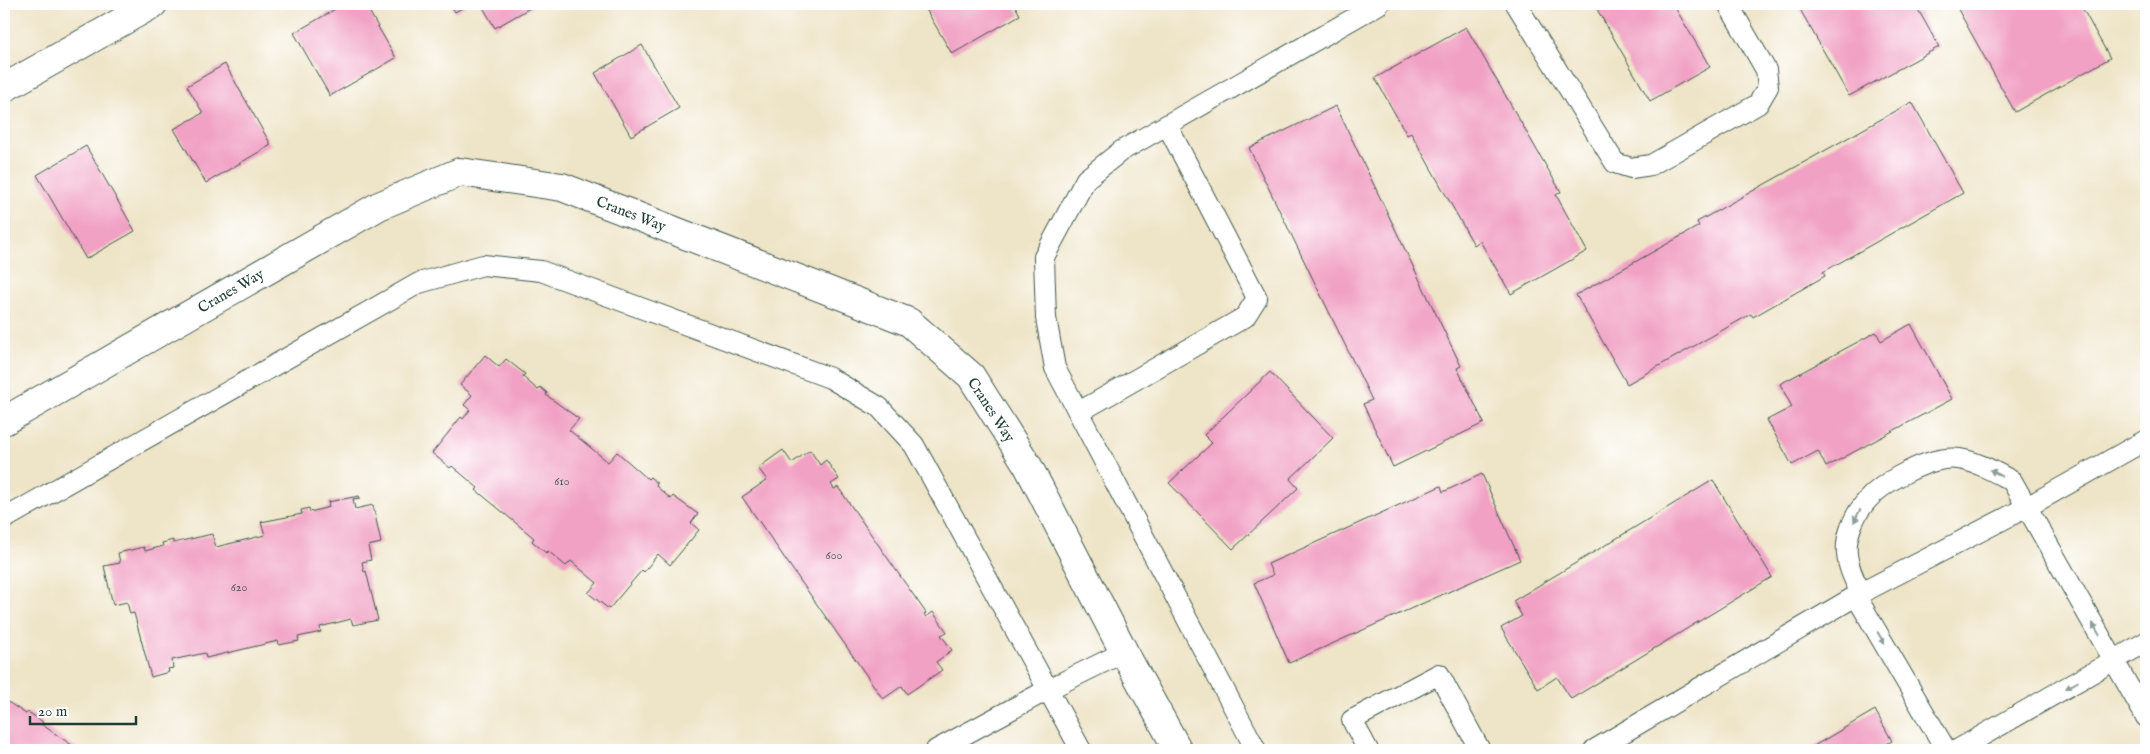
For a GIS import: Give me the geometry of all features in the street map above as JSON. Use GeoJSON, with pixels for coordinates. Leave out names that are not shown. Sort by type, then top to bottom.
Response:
{"type":"FeatureCollection","features":[{"type":"Feature","properties":{"kind":"street"},"geometry":{"type":"LineString","coordinates":[[4,88],[153,4]]}},
{"type":"Feature","properties":{"kind":"street","name":"Cranes Way"},"geometry":{"type":"LineString","coordinates":[[4,421],[380,206],[460,172],[562,187],[909,322],[971,376],[1028,466],[1124,652],[1178,750]]}},
{"type":"Feature","properties":{"kind":"lane"},"geometry":{"type":"LineString","coordinates":[[1256,750],[1055,368],[1046,318],[1044,256],[1086,179],[1122,151],[1379,4]]}},
{"type":"Feature","properties":{"kind":"lane"},"geometry":{"type":"LineString","coordinates":[[1516,4],[1614,163],[1632,168],[1651,165],[1758,104],[1768,87],[1766,70],[1728,4]]}},
{"type":"Feature","properties":{"kind":"lane"},"geometry":{"type":"LineString","coordinates":[[1079,412],[1244,317],[1257,298],[1167,126]]}},
{"type":"Feature","properties":{"kind":"lane"},"geometry":{"type":"LineString","coordinates":[[4,519],[419,283],[483,265],[541,271],[830,378],[879,408],[914,445],[1081,750]]}},
{"type":"Feature","properties":{"kind":"lane"},"geometry":{"type":"LineString","coordinates":[[1594,750],[1858,595],[2027,507],[2146,440]]}},
{"type":"Feature","properties":{"kind":"lane"},"geometry":{"type":"LineString","coordinates":[[1946,750],[1858,595],[1846,552],[1855,517],[1865,502],[1886,484],[1910,470],[1934,461],[1958,459],[1986,468],[2012,481],[2146,717]]}},
{"type":"Feature","properties":{"kind":"lane"},"geometry":{"type":"LineString","coordinates":[[1958,750],[2146,642]]}},
{"type":"Feature","properties":{"kind":"lane"},"geometry":{"type":"LineString","coordinates":[[936,750],[1124,652]]}},
{"type":"Feature","properties":{"kind":"lane"},"geometry":{"type":"LineString","coordinates":[[1368,750],[1352,720],[1439,674],[1480,750]]}},
{"type":"Feature","properties":{"kind":"building"},"geometry":{"type":"Polygon","coordinates":[[[344,4],[365,4],[396,58],[330,96],[294,33],[344,4]]]}},
{"type":"Feature","properties":{"kind":"building"},"geometry":{"type":"Polygon","coordinates":[[[450,4],[469,4],[455,12],[450,4]]]}},
{"type":"Feature","properties":{"kind":"building"},"geometry":{"type":"Polygon","coordinates":[[[481,4],[537,4],[495,28],[481,4]]]}},
{"type":"Feature","properties":{"kind":"building"},"geometry":{"type":"Polygon","coordinates":[[[923,4],[1014,4],[1020,15],[952,54],[923,4]]]}},
{"type":"Feature","properties":{"kind":"building"},"geometry":{"type":"Polygon","coordinates":[[[1594,4],[1673,4],[1710,67],[1650,101],[1594,4]]]}},
{"type":"Feature","properties":{"kind":"building"},"geometry":{"type":"Polygon","coordinates":[[[1797,4],[1915,4],[1939,47],[1849,96],[1797,4]]]}},
{"type":"Feature","properties":{"kind":"building"},"geometry":{"type":"Polygon","coordinates":[[[1955,4],[2080,4],[2110,58],[2015,112],[1955,4]]]}},
{"type":"Feature","properties":{"kind":"building"},"geometry":{"type":"Polygon","coordinates":[[[1466,27],[1561,192],[1556,195],[1587,251],[1511,294],[1480,241],[1474,245],[1411,133],[1407,135],[1375,78],[1466,27]]]}},
{"type":"Feature","properties":{"kind":"building"},"geometry":{"type":"Polygon","coordinates":[[[642,45],[679,108],[631,136],[595,73],[642,45]]]}},
{"type":"Feature","properties":{"kind":"building"},"geometry":{"type":"Polygon","coordinates":[[[225,64],[271,145],[206,183],[174,129],[203,113],[187,86],[225,64]]]}},
{"type":"Feature","properties":{"kind":"building"},"geometry":{"type":"Polygon","coordinates":[[[1912,102],[1963,193],[1823,272],[1825,276],[1753,317],[1751,314],[1627,384],[1576,295],[1699,226],[1697,222],[1912,102]]]}},
{"type":"Feature","properties":{"kind":"building"},"geometry":{"type":"Polygon","coordinates":[[[1336,106],[1461,366],[1457,368],[1484,423],[1393,467],[1363,404],[1372,400],[1249,148],[1336,106]]]}},
{"type":"Feature","properties":{"kind":"building"},"geometry":{"type":"Polygon","coordinates":[[[86,146],[135,231],[86,259],[37,175],[86,146]]]}},
{"type":"Feature","properties":{"kind":"building"},"geometry":{"type":"Polygon","coordinates":[[[1911,324],[1952,399],[1826,467],[1818,451],[1792,465],[1767,420],[1792,407],[1780,384],[1876,332],[1881,341],[1911,324]]]}},
{"type":"Feature","properties":{"kind":"building"},"geometry":{"type":"Polygon","coordinates":[[[485,355],[499,367],[506,359],[525,374],[523,377],[538,390],[540,387],[547,393],[546,395],[579,419],[569,430],[608,462],[617,452],[648,479],[650,477],[657,483],[656,486],[671,499],[673,496],[698,514],[691,523],[699,530],[670,565],[658,554],[644,572],[642,570],[609,609],[588,593],[597,583],[571,561],[566,566],[548,551],[546,553],[532,541],[534,538],[476,490],[478,488],[452,466],[450,468],[432,453],[461,417],[463,419],[470,410],[464,405],[472,395],[460,385],[485,355]]]}},
{"type":"Feature","properties":{"kind":"building"},"geometry":{"type":"Polygon","coordinates":[[[1270,372],[1333,438],[1290,479],[1298,488],[1233,549],[1169,483],[1212,443],[1204,435],[1270,372]]]}},
{"type":"Feature","properties":{"kind":"building"},"geometry":{"type":"Polygon","coordinates":[[[783,450],[792,463],[810,450],[820,465],[826,460],[839,479],[831,484],[834,489],[838,487],[926,613],[924,614],[926,617],[933,612],[947,632],[941,635],[952,650],[936,662],[942,670],[907,694],[902,686],[883,699],[742,497],[767,480],[758,468],[783,450]]]}},
{"type":"Feature","properties":{"kind":"building"},"geometry":{"type":"Polygon","coordinates":[[[1482,474],[1520,560],[1289,663],[1254,583],[1273,575],[1268,564],[1441,486],[1443,492],[1482,474]]]}},
{"type":"Feature","properties":{"kind":"building"},"geometry":{"type":"Polygon","coordinates":[[[1713,480],[1772,577],[1571,699],[1557,677],[1538,689],[1501,628],[1522,616],[1513,601],[1713,480]]]}},
{"type":"Feature","properties":{"kind":"building"},"geometry":{"type":"Polygon","coordinates":[[[359,496],[360,498],[353,499],[355,509],[373,505],[381,543],[368,546],[371,560],[362,562],[378,620],[353,625],[351,619],[320,627],[321,632],[298,637],[299,641],[279,645],[278,641],[206,658],[205,653],[172,660],[173,668],[168,669],[169,672],[151,677],[134,613],[130,614],[127,602],[113,605],[104,566],[120,563],[118,553],[144,547],[145,551],[163,546],[162,543],[173,540],[173,543],[212,534],[216,547],[265,535],[261,522],[302,514],[301,510],[309,508],[310,512],[329,507],[328,502],[359,496]]]}},
{"type":"Feature","properties":{"kind":"building"},"geometry":{"type":"Polygon","coordinates":[[[5,700],[26,714],[28,712],[43,722],[41,724],[79,750],[4,750],[5,700]]]}},
{"type":"Feature","properties":{"kind":"building"},"geometry":{"type":"Polygon","coordinates":[[[1875,710],[1892,741],[1876,750],[1807,750],[1875,710]]]}}]}
